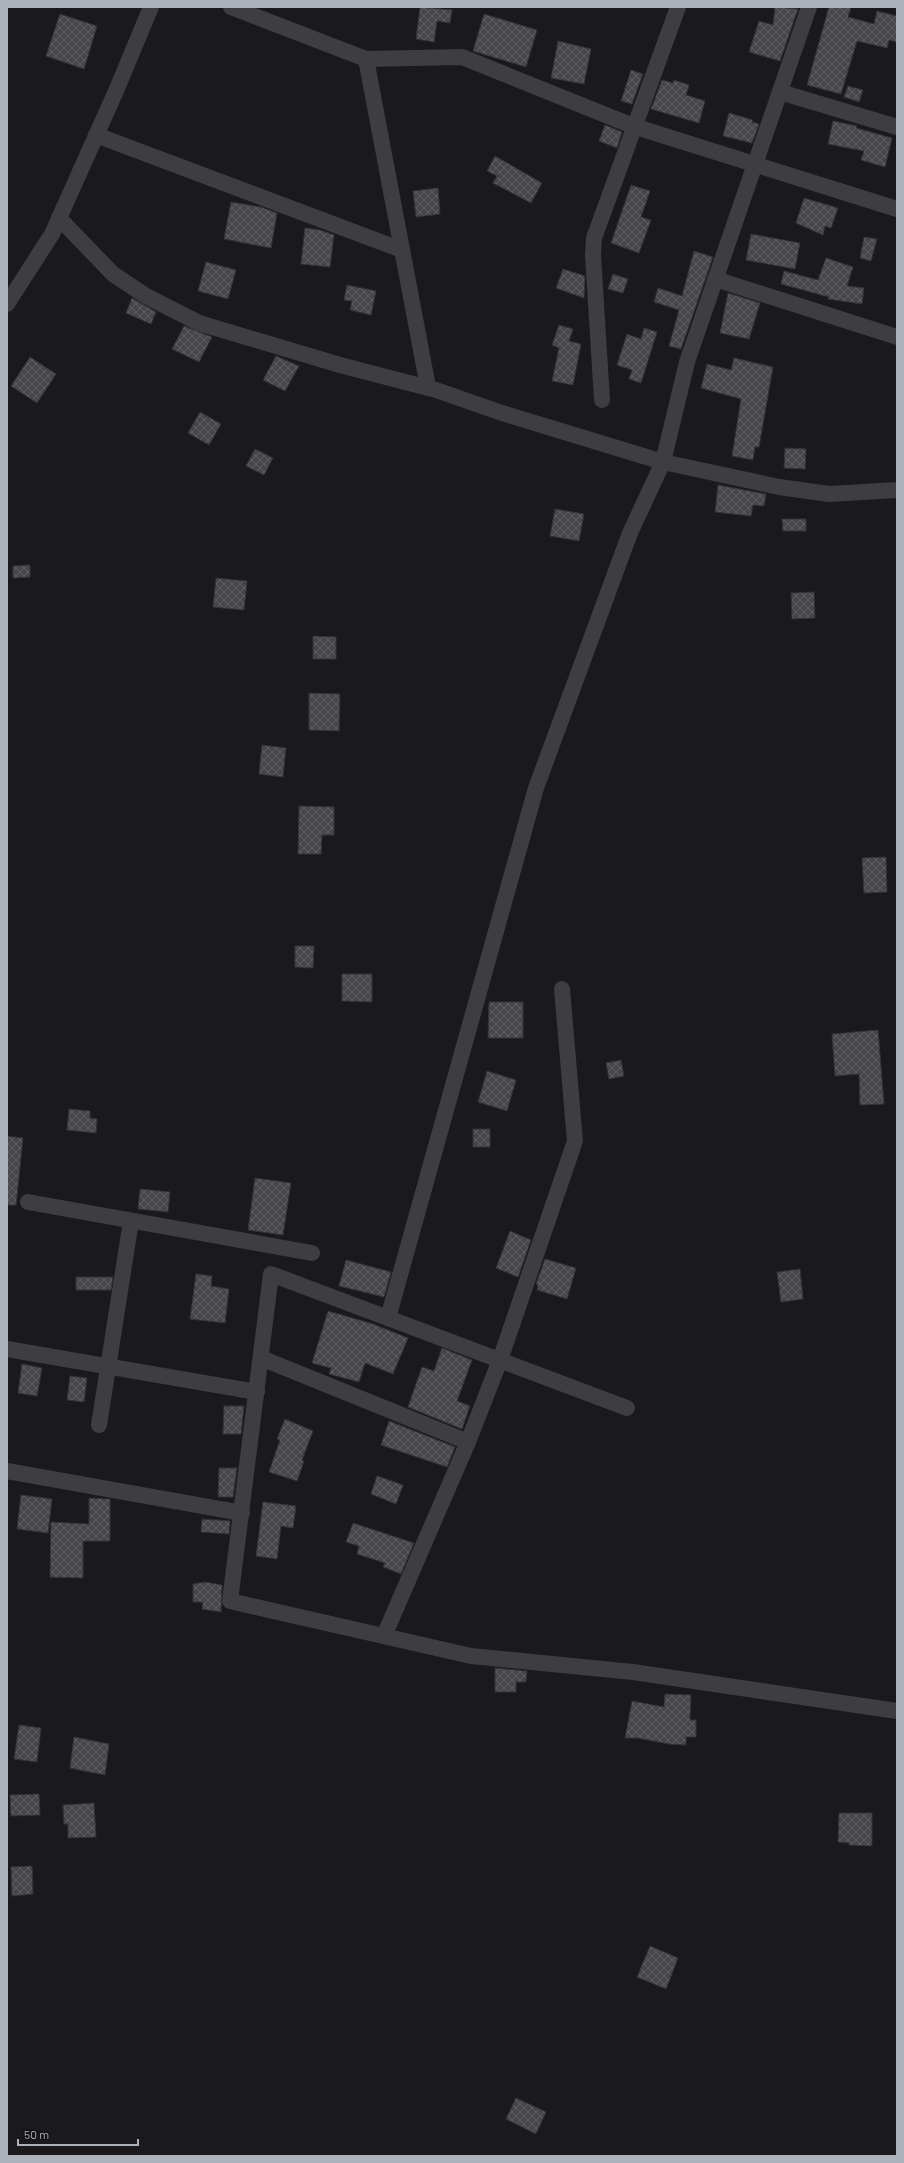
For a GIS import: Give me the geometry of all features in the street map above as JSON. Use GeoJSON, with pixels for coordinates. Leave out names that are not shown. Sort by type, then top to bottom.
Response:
{"type":"FeatureCollection","features":[{"type":"Feature","properties":{"kind":"street"},"geometry":{"type":"LineString","coordinates":[[7,304],[52,234],[151,7]]}},
{"type":"Feature","properties":{"kind":"street"},"geometry":{"type":"LineString","coordinates":[[231,7],[366,59],[462,57],[633,126],[897,209]]}},
{"type":"Feature","properties":{"kind":"street"},"geometry":{"type":"LineString","coordinates":[[602,400],[593,255],[594,238],[633,126],[678,7]]}},
{"type":"Feature","properties":{"kind":"street"},"geometry":{"type":"LineString","coordinates":[[388,1318],[536,788],[630,533],[663,462],[687,362],[809,7]]}},
{"type":"Feature","properties":{"kind":"street"},"geometry":{"type":"LineString","coordinates":[[366,59],[428,388]]}},
{"type":"Feature","properties":{"kind":"street"},"geometry":{"type":"LineString","coordinates":[[780,92],[897,127]]}},
{"type":"Feature","properties":{"kind":"street"},"geometry":{"type":"LineString","coordinates":[[96,135],[402,250]]}},
{"type":"Feature","properties":{"kind":"street"},"geometry":{"type":"LineString","coordinates":[[59,218],[113,274],[146,296],[199,323],[340,365],[428,388],[502,413],[663,462],[779,487],[828,494],[897,490]]}},
{"type":"Feature","properties":{"kind":"street"},"geometry":{"type":"LineString","coordinates":[[715,278],[897,337]]}},
{"type":"Feature","properties":{"kind":"street"},"geometry":{"type":"LineString","coordinates":[[384,1636],[468,1442],[500,1360],[575,1141],[562,989]]}},
{"type":"Feature","properties":{"kind":"street"},"geometry":{"type":"LineString","coordinates":[[28,1202],[312,1253]]}},
{"type":"Feature","properties":{"kind":"street"},"geometry":{"type":"LineString","coordinates":[[99,1425],[131,1221]]}},
{"type":"Feature","properties":{"kind":"street"},"geometry":{"type":"LineString","coordinates":[[627,1408],[272,1274],[230,1601],[471,1656],[633,1672],[897,1712]]}},
{"type":"Feature","properties":{"kind":"street"},"geometry":{"type":"LineString","coordinates":[[7,1349],[257,1392]]}},
{"type":"Feature","properties":{"kind":"street"},"geometry":{"type":"LineString","coordinates":[[261,1358],[468,1442]]}},
{"type":"Feature","properties":{"kind":"street"},"geometry":{"type":"LineString","coordinates":[[7,1471],[242,1513]]}},
{"type":"Feature","properties":{"kind":"building"},"geometry":{"type":"Polygon","coordinates":[[[420,7],[452,10],[450,23],[437,21],[434,42],[416,39],[420,7]]]}},
{"type":"Feature","properties":{"kind":"building"},"geometry":{"type":"Polygon","coordinates":[[[775,7],[798,9],[780,61],[749,52],[759,21],[773,25],[775,7]]]}},
{"type":"Feature","properties":{"kind":"building"},"geometry":{"type":"Polygon","coordinates":[[[829,7],[851,7],[848,17],[874,24],[877,11],[897,16],[897,42],[889,40],[887,48],[857,41],[841,94],[807,85],[829,7]]]}},
{"type":"Feature","properties":{"kind":"building"},"geometry":{"type":"Polygon","coordinates":[[[60,14],[97,26],[84,69],[46,56],[60,14]]]}},
{"type":"Feature","properties":{"kind":"building"},"geometry":{"type":"Polygon","coordinates":[[[484,14],[537,30],[526,67],[473,51],[484,14]]]}},
{"type":"Feature","properties":{"kind":"building"},"geometry":{"type":"Polygon","coordinates":[[[558,41],[591,49],[584,84],[551,78],[558,41]]]}},
{"type":"Feature","properties":{"kind":"building"},"geometry":{"type":"Polygon","coordinates":[[[631,70],[643,74],[632,104],[621,101],[631,70]]]}},
{"type":"Feature","properties":{"kind":"building"},"geometry":{"type":"Polygon","coordinates":[[[662,80],[673,83],[674,80],[689,85],[686,95],[705,101],[699,123],[651,109],[662,80]]]}},
{"type":"Feature","properties":{"kind":"building"},"geometry":{"type":"Polygon","coordinates":[[[848,86],[863,90],[859,102],[844,97],[848,86]]]}},
{"type":"Feature","properties":{"kind":"building"},"geometry":{"type":"Polygon","coordinates":[[[729,113],[753,120],[752,122],[759,124],[752,143],[723,136],[729,113]]]}},
{"type":"Feature","properties":{"kind":"building"},"geometry":{"type":"Polygon","coordinates":[[[833,121],[857,126],[856,128],[892,138],[885,167],[861,160],[864,151],[828,144],[833,121]]]}},
{"type":"Feature","properties":{"kind":"building"},"geometry":{"type":"Polygon","coordinates":[[[605,125],[622,132],[617,148],[599,141],[605,125]]]}},
{"type":"Feature","properties":{"kind":"building"},"geometry":{"type":"Polygon","coordinates":[[[495,156],[542,183],[531,203],[493,183],[497,176],[487,171],[495,156]]]}},
{"type":"Feature","properties":{"kind":"building"},"geometry":{"type":"Polygon","coordinates":[[[631,185],[650,191],[641,217],[651,220],[639,253],[611,243],[631,185]]]}},
{"type":"Feature","properties":{"kind":"building"},"geometry":{"type":"Polygon","coordinates":[[[438,188],[440,214],[416,217],[413,191],[438,188]]]}},
{"type":"Feature","properties":{"kind":"building"},"geometry":{"type":"Polygon","coordinates":[[[804,198],[838,208],[831,228],[825,226],[823,235],[796,223],[804,198]]]}},
{"type":"Feature","properties":{"kind":"building"},"geometry":{"type":"Polygon","coordinates":[[[231,202],[261,207],[277,213],[271,248],[224,239],[231,202]]]}},
{"type":"Feature","properties":{"kind":"building"},"geometry":{"type":"Polygon","coordinates":[[[305,228],[320,230],[334,235],[330,267],[301,264],[305,228]]]}},
{"type":"Feature","properties":{"kind":"building"},"geometry":{"type":"Polygon","coordinates":[[[751,234],[800,243],[795,269],[746,260],[751,234]]]}},
{"type":"Feature","properties":{"kind":"building"},"geometry":{"type":"Polygon","coordinates":[[[864,237],[877,239],[871,261],[860,258],[864,237]]]}},
{"type":"Feature","properties":{"kind":"building"},"geometry":{"type":"Polygon","coordinates":[[[694,251],[713,257],[681,349],[669,346],[679,310],[654,302],[658,288],[682,296],[694,251]]]}},
{"type":"Feature","properties":{"kind":"building"},"geometry":{"type":"Polygon","coordinates":[[[826,258],[853,267],[847,286],[864,288],[862,304],[828,299],[829,297],[781,284],[784,271],[818,280],[826,258]]]}},
{"type":"Feature","properties":{"kind":"building"},"geometry":{"type":"Polygon","coordinates":[[[206,262],[236,270],[228,299],[198,291],[206,262]]]}},
{"type":"Feature","properties":{"kind":"building"},"geometry":{"type":"Polygon","coordinates":[[[563,269],[585,276],[584,298],[556,288],[563,269]]]}},
{"type":"Feature","properties":{"kind":"building"},"geometry":{"type":"Polygon","coordinates":[[[613,274],[628,279],[623,293],[608,289],[613,274]]]}},
{"type":"Feature","properties":{"kind":"building"},"geometry":{"type":"Polygon","coordinates":[[[347,285],[376,291],[371,315],[350,310],[352,301],[344,300],[347,285]]]}},
{"type":"Feature","properties":{"kind":"building"},"geometry":{"type":"Polygon","coordinates":[[[728,293],[760,303],[749,339],[720,333],[728,293]]]}},
{"type":"Feature","properties":{"kind":"building"},"geometry":{"type":"Polygon","coordinates":[[[132,298],[156,312],[151,324],[126,313],[132,298]]]}},
{"type":"Feature","properties":{"kind":"building"},"geometry":{"type":"Polygon","coordinates":[[[559,325],[573,329],[569,341],[581,344],[573,385],[552,381],[559,348],[552,345],[559,325]]]}},
{"type":"Feature","properties":{"kind":"building"},"geometry":{"type":"Polygon","coordinates":[[[184,326],[212,337],[199,362],[172,349],[184,326]]]}},
{"type":"Feature","properties":{"kind":"building"},"geometry":{"type":"Polygon","coordinates":[[[644,328],[657,332],[641,383],[629,379],[632,370],[617,365],[627,334],[641,339],[644,328]]]}},
{"type":"Feature","properties":{"kind":"building"},"geometry":{"type":"Polygon","coordinates":[[[276,356],[299,366],[285,391],[263,380],[276,356]]]}},
{"type":"Feature","properties":{"kind":"building"},"geometry":{"type":"Polygon","coordinates":[[[30,357],[56,374],[37,403],[11,386],[30,357]]]}},
{"type":"Feature","properties":{"kind":"building"},"geometry":{"type":"Polygon","coordinates":[[[734,358],[773,367],[759,447],[755,447],[753,460],[732,456],[741,399],[701,388],[707,364],[731,370],[734,358]]]}},
{"type":"Feature","properties":{"kind":"building"},"geometry":{"type":"Polygon","coordinates":[[[200,412],[221,424],[209,445],[188,433],[200,412]]]}},
{"type":"Feature","properties":{"kind":"building"},"geometry":{"type":"Polygon","coordinates":[[[785,448],[806,449],[805,469],[784,468],[785,448]]]}},
{"type":"Feature","properties":{"kind":"building"},"geometry":{"type":"Polygon","coordinates":[[[255,449],[273,458],[264,475],[246,466],[255,449]]]}},
{"type":"Feature","properties":{"kind":"building"},"geometry":{"type":"Polygon","coordinates":[[[718,485],[766,494],[764,506],[753,505],[751,516],[715,512],[718,485]]]}},
{"type":"Feature","properties":{"kind":"building"},"geometry":{"type":"Polygon","coordinates":[[[555,509],[584,514],[579,541],[550,536],[555,509]]]}},
{"type":"Feature","properties":{"kind":"building"},"geometry":{"type":"Polygon","coordinates":[[[782,519],[806,519],[806,531],[783,531],[782,519]]]}},
{"type":"Feature","properties":{"kind":"building"},"geometry":{"type":"Polygon","coordinates":[[[30,565],[30,577],[13,578],[13,566],[30,565]]]}},
{"type":"Feature","properties":{"kind":"building"},"geometry":{"type":"Polygon","coordinates":[[[216,578],[247,581],[244,610],[213,607],[216,578]]]}},
{"type":"Feature","properties":{"kind":"building"},"geometry":{"type":"Polygon","coordinates":[[[814,592],[815,618],[792,619],[791,593],[814,592]]]}},
{"type":"Feature","properties":{"kind":"building"},"geometry":{"type":"Polygon","coordinates":[[[313,636],[336,637],[336,659],[313,659],[313,636]]]}},
{"type":"Feature","properties":{"kind":"building"},"geometry":{"type":"Polygon","coordinates":[[[309,693],[340,694],[339,731],[309,730],[309,693]]]}},
{"type":"Feature","properties":{"kind":"building"},"geometry":{"type":"Polygon","coordinates":[[[262,745],[286,748],[283,777],[259,774],[262,745]]]}},
{"type":"Feature","properties":{"kind":"building"},"geometry":{"type":"Polygon","coordinates":[[[299,806],[334,807],[334,835],[322,835],[321,854],[298,854],[299,806]]]}},
{"type":"Feature","properties":{"kind":"building"},"geometry":{"type":"Polygon","coordinates":[[[886,857],[887,892],[864,893],[862,858],[886,857]]]}},
{"type":"Feature","properties":{"kind":"building"},"geometry":{"type":"Polygon","coordinates":[[[295,946],[314,946],[313,968],[295,967],[295,946]]]}},
{"type":"Feature","properties":{"kind":"building"},"geometry":{"type":"Polygon","coordinates":[[[342,974],[372,974],[372,1002],[342,1001],[342,974]]]}},
{"type":"Feature","properties":{"kind":"building"},"geometry":{"type":"Polygon","coordinates":[[[489,1002],[523,1002],[523,1038],[488,1038],[489,1002]]]}},
{"type":"Feature","properties":{"kind":"building"},"geometry":{"type":"Polygon","coordinates":[[[878,1030],[884,1104],[860,1105],[859,1074],[835,1076],[832,1034],[878,1030]]]}},
{"type":"Feature","properties":{"kind":"building"},"geometry":{"type":"Polygon","coordinates":[[[621,1060],[624,1076],[609,1079],[606,1063],[621,1060]]]}},
{"type":"Feature","properties":{"kind":"building"},"geometry":{"type":"Polygon","coordinates":[[[487,1071],[516,1080],[507,1111],[478,1102],[487,1071]]]}},
{"type":"Feature","properties":{"kind":"building"},"geometry":{"type":"Polygon","coordinates":[[[69,1109],[90,1111],[90,1118],[97,1119],[96,1133],[67,1130],[69,1109]]]}},
{"type":"Feature","properties":{"kind":"building"},"geometry":{"type":"Polygon","coordinates":[[[473,1129],[490,1129],[490,1147],[473,1147],[473,1129]]]}},
{"type":"Feature","properties":{"kind":"building"},"geometry":{"type":"Polygon","coordinates":[[[7,1136],[23,1138],[16,1205],[7,1205],[7,1136]]]}},
{"type":"Feature","properties":{"kind":"building"},"geometry":{"type":"Polygon","coordinates":[[[255,1178],[291,1183],[283,1235],[248,1230],[255,1178]]]}},
{"type":"Feature","properties":{"kind":"building"},"geometry":{"type":"Polygon","coordinates":[[[140,1189],[170,1192],[168,1212],[138,1209],[140,1189]]]}},
{"type":"Feature","properties":{"kind":"building"},"geometry":{"type":"Polygon","coordinates":[[[510,1231],[531,1240],[518,1277],[496,1268],[510,1231]]]}},
{"type":"Feature","properties":{"kind":"building"},"geometry":{"type":"Polygon","coordinates":[[[545,1259],[576,1268],[567,1299],[537,1290],[538,1285],[536,1284],[545,1259]]]}},
{"type":"Feature","properties":{"kind":"building"},"geometry":{"type":"Polygon","coordinates":[[[346,1260],[391,1272],[384,1297],[339,1286],[346,1260]]]}},
{"type":"Feature","properties":{"kind":"building"},"geometry":{"type":"Polygon","coordinates":[[[800,1269],[803,1299],[781,1302],[777,1272],[800,1269]]]}},
{"type":"Feature","properties":{"kind":"building"},"geometry":{"type":"Polygon","coordinates":[[[196,1274],[212,1276],[211,1286],[229,1289],[225,1323],[190,1319],[196,1274]]]}},
{"type":"Feature","properties":{"kind":"building"},"geometry":{"type":"Polygon","coordinates":[[[76,1277],[113,1277],[111,1290],[76,1290],[76,1277]]]}},
{"type":"Feature","properties":{"kind":"building"},"geometry":{"type":"Polygon","coordinates":[[[328,1311],[373,1324],[408,1338],[393,1374],[365,1363],[359,1382],[329,1374],[331,1368],[312,1363],[328,1311]]]}},
{"type":"Feature","properties":{"kind":"building"},"geometry":{"type":"Polygon","coordinates":[[[442,1348],[472,1360],[457,1401],[470,1406],[462,1429],[408,1407],[422,1367],[434,1371],[442,1348]]]}},
{"type":"Feature","properties":{"kind":"building"},"geometry":{"type":"Polygon","coordinates":[[[22,1364],[42,1368],[37,1396],[18,1393],[22,1364]]]}},
{"type":"Feature","properties":{"kind":"building"},"geometry":{"type":"Polygon","coordinates":[[[70,1376],[87,1378],[84,1402],[67,1400],[70,1376]]]}},
{"type":"Feature","properties":{"kind":"building"},"geometry":{"type":"Polygon","coordinates":[[[224,1406],[244,1406],[241,1434],[223,1434],[224,1406]]]}},
{"type":"Feature","properties":{"kind":"building"},"geometry":{"type":"Polygon","coordinates":[[[285,1419],[313,1431],[302,1460],[304,1461],[297,1481],[269,1472],[280,1440],[277,1439],[285,1419]]]}},
{"type":"Feature","properties":{"kind":"building"},"geometry":{"type":"Polygon","coordinates":[[[389,1421],[455,1447],[447,1467],[381,1445],[389,1421]]]}},
{"type":"Feature","properties":{"kind":"building"},"geometry":{"type":"Polygon","coordinates":[[[219,1468],[237,1468],[233,1497],[218,1497],[219,1468]]]}},
{"type":"Feature","properties":{"kind":"building"},"geometry":{"type":"Polygon","coordinates":[[[377,1476],[403,1485],[396,1504],[371,1494],[377,1476]]]}},
{"type":"Feature","properties":{"kind":"building"},"geometry":{"type":"Polygon","coordinates":[[[21,1495],[52,1499],[48,1533],[17,1529],[21,1495]]]}},
{"type":"Feature","properties":{"kind":"building"},"geometry":{"type":"Polygon","coordinates":[[[89,1498],[110,1499],[110,1541],[83,1541],[83,1578],[50,1577],[51,1522],[89,1524],[89,1498]]]}},
{"type":"Feature","properties":{"kind":"building"},"geometry":{"type":"Polygon","coordinates":[[[263,1502],[296,1506],[293,1528],[281,1526],[277,1559],[256,1556],[263,1502]]]}},
{"type":"Feature","properties":{"kind":"building"},"geometry":{"type":"Polygon","coordinates":[[[202,1519],[230,1521],[229,1534],[201,1532],[202,1519]]]}},
{"type":"Feature","properties":{"kind":"building"},"geometry":{"type":"Polygon","coordinates":[[[353,1523],[414,1543],[401,1574],[383,1567],[385,1563],[357,1554],[359,1546],[346,1542],[353,1523]]]}},
{"type":"Feature","properties":{"kind":"building"},"geometry":{"type":"Polygon","coordinates":[[[205,1582],[222,1585],[221,1612],[202,1609],[203,1602],[193,1602],[193,1584],[205,1582]]]}},
{"type":"Feature","properties":{"kind":"building"},"geometry":{"type":"Polygon","coordinates":[[[495,1668],[527,1671],[526,1682],[516,1682],[516,1692],[495,1692],[495,1668]]]}},
{"type":"Feature","properties":{"kind":"building"},"geometry":{"type":"Polygon","coordinates":[[[665,1694],[691,1695],[690,1720],[696,1720],[696,1737],[686,1737],[686,1745],[669,1744],[638,1738],[625,1738],[632,1701],[664,1707],[665,1694]]]}},
{"type":"Feature","properties":{"kind":"building"},"geometry":{"type":"Polygon","coordinates":[[[19,1725],[41,1728],[37,1762],[14,1759],[19,1725]]]}},
{"type":"Feature","properties":{"kind":"building"},"geometry":{"type":"Polygon","coordinates":[[[74,1737],[109,1744],[105,1775],[70,1768],[74,1737]]]}},
{"type":"Feature","properties":{"kind":"building"},"geometry":{"type":"Polygon","coordinates":[[[39,1794],[40,1815],[11,1816],[10,1795],[39,1794]]]}},
{"type":"Feature","properties":{"kind":"building"},"geometry":{"type":"Polygon","coordinates":[[[94,1803],[96,1837],[68,1838],[68,1824],[64,1824],[63,1805],[94,1803]]]}},
{"type":"Feature","properties":{"kind":"building"},"geometry":{"type":"Polygon","coordinates":[[[839,1813],[872,1813],[872,1846],[849,1845],[849,1843],[838,1842],[839,1813]]]}},
{"type":"Feature","properties":{"kind":"building"},"geometry":{"type":"Polygon","coordinates":[[[32,1866],[33,1894],[12,1896],[11,1867],[32,1866]]]}},
{"type":"Feature","properties":{"kind":"building"},"geometry":{"type":"Polygon","coordinates":[[[650,1946],[678,1958],[666,1989],[637,1977],[650,1946]]]}},
{"type":"Feature","properties":{"kind":"building"},"geometry":{"type":"Polygon","coordinates":[[[516,2098],[546,2112],[536,2134],[506,2119],[516,2098]]]}}]}
